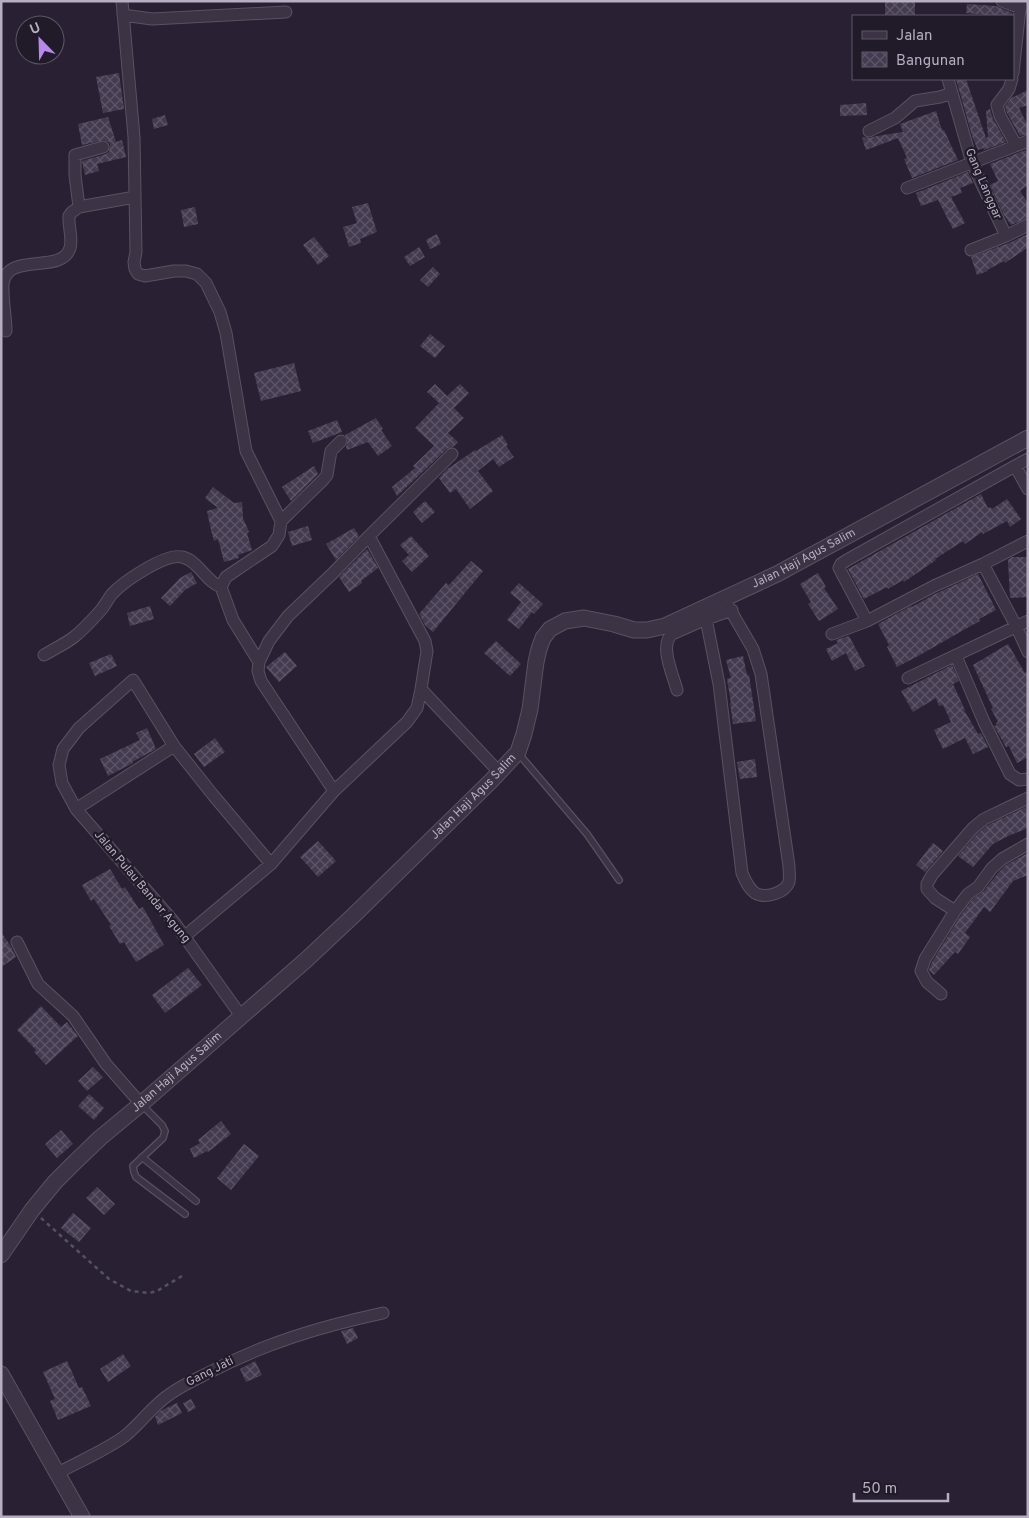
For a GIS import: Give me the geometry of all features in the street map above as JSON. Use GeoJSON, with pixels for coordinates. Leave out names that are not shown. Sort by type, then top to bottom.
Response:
{"type":"FeatureCollection","features":[{"type":"Feature","properties":{"kind":"street"},"geometry":{"type":"LineString","coordinates":[[122,1],[134,137],[136,196],[135,270],[138,274],[145,276],[186,271],[197,274],[206,283],[220,312],[226,333],[246,451],[281,521],[280,535],[272,546],[226,577],[221,587]]}},
{"type":"Feature","properties":{"kind":"street"},"geometry":{"type":"LineString","coordinates":[[1002,1],[1024,5],[1014,67]]}},
{"type":"Feature","properties":{"kind":"street"},"geometry":{"type":"LineString","coordinates":[[123,15],[152,18],[286,12]]}},
{"type":"Feature","properties":{"kind":"street","name":"Gang Langgar"},"geometry":{"type":"LineString","coordinates":[[948,80],[972,163],[1006,236],[1028,225]]}},
{"type":"Feature","properties":{"kind":"street"},"geometry":{"type":"LineString","coordinates":[[1012,80],[1009,89],[997,105],[1000,116],[1016,146]]}},
{"type":"Feature","properties":{"kind":"street"},"geometry":{"type":"LineString","coordinates":[[869,131],[895,118],[915,101],[952,93]]}},
{"type":"Feature","properties":{"kind":"street"},"geometry":{"type":"LineString","coordinates":[[907,188],[1028,141]]}},
{"type":"Feature","properties":{"kind":"street"},"geometry":{"type":"LineString","coordinates":[[79,207],[74,155],[103,147]]}},
{"type":"Feature","properties":{"kind":"street"},"geometry":{"type":"LineString","coordinates":[[6,331],[3,284],[9,271],[14,268],[63,258],[71,245],[69,216],[79,207],[136,196]]}},
{"type":"Feature","properties":{"kind":"street"},"geometry":{"type":"LineString","coordinates":[[971,250],[1006,236]]}},
{"type":"Feature","properties":{"kind":"street","name":"Jalan Haji Agus Salim"},"geometry":{"type":"LineString","coordinates":[[1,1256],[32,1210],[74,1162],[354,916],[518,752],[530,709],[539,649],[550,629],[565,620],[584,618],[634,630],[647,630],[665,626],[728,604],[786,569],[1028,438]]}},
{"type":"Feature","properties":{"kind":"street"},"geometry":{"type":"LineString","coordinates":[[281,521],[327,475],[331,451],[341,441]]}},
{"type":"Feature","properties":{"kind":"street"},"geometry":{"type":"LineString","coordinates":[[334,791],[261,681],[258,671],[259,662],[269,641],[288,616],[452,454]]}},
{"type":"Feature","properties":{"kind":"street"},"geometry":{"type":"LineString","coordinates":[[867,621],[839,568],[841,564],[1028,460]]}},
{"type":"Feature","properties":{"kind":"street"},"geometry":{"type":"LineString","coordinates":[[1015,466],[1028,489]]}},
{"type":"Feature","properties":{"kind":"street"},"geometry":{"type":"LineString","coordinates":[[185,936],[271,864],[334,791],[407,722],[417,708],[422,689],[427,651],[425,641],[369,536]]}},
{"type":"Feature","properties":{"kind":"street"},"geometry":{"type":"LineString","coordinates":[[832,634],[867,621],[934,586],[1028,541]]}},
{"type":"Feature","properties":{"kind":"street"},"geometry":{"type":"LineString","coordinates":[[44,655],[74,637],[101,609],[112,594],[123,585],[161,561],[181,556],[188,559],[216,585],[221,587],[233,620],[259,662]]}},
{"type":"Feature","properties":{"kind":"street"},"geometry":{"type":"LineString","coordinates":[[983,564],[1028,652]]}},
{"type":"Feature","properties":{"kind":"street"},"geometry":{"type":"LineString","coordinates":[[677,690],[666,652],[667,638],[672,634],[706,620],[728,604],[753,649],[761,674],[789,866],[789,880],[785,888],[778,892],[766,895],[756,894],[748,886],[742,873],[719,684],[706,620]]}},
{"type":"Feature","properties":{"kind":"street"},"geometry":{"type":"LineString","coordinates":[[908,678],[1028,621]]}},
{"type":"Feature","properties":{"kind":"street"},"geometry":{"type":"LineString","coordinates":[[956,656],[984,722],[1010,774],[1019,780],[1028,779]]}},
{"type":"Feature","properties":{"kind":"street","name":"Jalan Pulau Bandar Agung"},"geometry":{"type":"LineString","coordinates":[[174,746],[133,680],[79,728],[63,749],[60,765],[62,783],[76,809],[185,936],[241,1016]]}},
{"type":"Feature","properties":{"kind":"street"},"geometry":{"type":"LineString","coordinates":[[422,689],[499,772]]}},
{"type":"Feature","properties":{"kind":"street"},"geometry":{"type":"LineString","coordinates":[[76,809],[174,746],[271,864]]}},
{"type":"Feature","properties":{"kind":"street"},"geometry":{"type":"LineString","coordinates":[[955,911],[935,898],[927,889],[927,884],[932,875],[973,828],[984,820],[1028,798]]}},
{"type":"Feature","properties":{"kind":"street"},"geometry":{"type":"LineString","coordinates":[[941,994],[927,982],[921,971],[925,959],[968,894],[978,887],[992,868],[1002,859],[1028,844]]}},
{"type":"Feature","properties":{"kind":"street"},"geometry":{"type":"LineString","coordinates":[[18,942],[38,984],[72,1016],[106,1064],[141,1104]]}},
{"type":"Feature","properties":{"kind":"street","name":"Gang Jati"},"geometry":{"type":"LineString","coordinates":[[58,1473],[122,1437],[170,1394],[218,1368],[284,1339],[340,1322],[383,1313]]}},
{"type":"Feature","properties":{"kind":"street"},"geometry":{"type":"LineString","coordinates":[[1,1374],[82,1517]]}},
{"type":"Feature","properties":{"kind":"lane"},"geometry":{"type":"LineString","coordinates":[[518,752],[587,834],[619,880]]}},
{"type":"Feature","properties":{"kind":"lane"},"geometry":{"type":"LineString","coordinates":[[141,1104],[162,1125],[165,1131],[163,1138],[133,1166],[134,1172],[136,1177],[185,1214]]}},
{"type":"Feature","properties":{"kind":"lane"},"geometry":{"type":"LineString","coordinates":[[142,1157],[196,1201]]}},
{"type":"Feature","properties":{"kind":"path"},"geometry":{"type":"LineString","coordinates":[[32,1210],[109,1279],[131,1291],[149,1293],[157,1291],[182,1276]]}},
{"type":"Feature","properties":{"kind":"building"},"geometry":{"type":"Polygon","coordinates":[[[885,1],[915,1],[915,15],[885,15],[885,1]]]}},
{"type":"Feature","properties":{"kind":"building"},"geometry":{"type":"Polygon","coordinates":[[[967,4],[996,6],[1012,13],[1012,15],[987,15],[966,13],[967,4]]]}},
{"type":"Feature","properties":{"kind":"building"},"geometry":{"type":"Polygon","coordinates":[[[119,73],[124,109],[103,113],[96,77],[119,73]]]}},
{"type":"Feature","properties":{"kind":"building"},"geometry":{"type":"Polygon","coordinates":[[[956,80],[966,80],[986,138],[988,137],[986,111],[990,109],[993,119],[1006,142],[984,150],[983,148],[978,150],[973,139],[956,80]]]}},
{"type":"Feature","properties":{"kind":"building"},"geometry":{"type":"Polygon","coordinates":[[[1028,90],[1028,105],[1019,108],[1028,126],[1028,134],[1020,136],[1005,107],[1011,98],[1028,90]]]}},
{"type":"Feature","properties":{"kind":"building"},"geometry":{"type":"Polygon","coordinates":[[[866,103],[867,115],[840,116],[840,105],[866,103]]]}},
{"type":"Feature","properties":{"kind":"building"},"geometry":{"type":"Polygon","coordinates":[[[936,111],[942,130],[944,130],[958,160],[912,178],[904,159],[907,158],[898,138],[866,150],[862,138],[903,132],[900,124],[936,111]]]}},
{"type":"Feature","properties":{"kind":"building"},"geometry":{"type":"Polygon","coordinates":[[[165,115],[168,125],[154,129],[152,119],[165,115]]]}},
{"type":"Feature","properties":{"kind":"building"},"geometry":{"type":"Polygon","coordinates":[[[108,117],[116,142],[122,140],[126,157],[97,164],[99,171],[85,175],[82,161],[106,154],[109,152],[110,145],[109,142],[104,140],[82,145],[78,124],[108,117]]]}},
{"type":"Feature","properties":{"kind":"building"},"geometry":{"type":"Polygon","coordinates":[[[1028,149],[1028,185],[1020,191],[1028,203],[1028,218],[1011,225],[1004,215],[990,185],[998,181],[990,164],[1028,149]]]}},
{"type":"Feature","properties":{"kind":"building"},"geometry":{"type":"Polygon","coordinates":[[[968,172],[973,183],[960,188],[962,193],[951,197],[965,223],[953,229],[938,200],[921,206],[916,193],[968,172]]]}},
{"type":"Feature","properties":{"kind":"building"},"geometry":{"type":"Polygon","coordinates":[[[368,203],[377,232],[360,239],[361,243],[349,247],[343,227],[357,223],[352,207],[368,203]]]}},
{"type":"Feature","properties":{"kind":"building"},"geometry":{"type":"Polygon","coordinates":[[[195,207],[198,224],[184,227],[181,210],[195,207]]]}},
{"type":"Feature","properties":{"kind":"building"},"geometry":{"type":"Polygon","coordinates":[[[437,234],[441,244],[430,249],[426,240],[437,234]]]}},
{"type":"Feature","properties":{"kind":"building"},"geometry":{"type":"Polygon","coordinates":[[[1028,234],[1028,248],[1005,263],[1004,261],[988,271],[977,275],[971,257],[1028,234]]]}},
{"type":"Feature","properties":{"kind":"building"},"geometry":{"type":"Polygon","coordinates":[[[314,237],[329,256],[318,265],[303,245],[314,237]]]}},
{"type":"Feature","properties":{"kind":"building"},"geometry":{"type":"Polygon","coordinates":[[[419,247],[425,257],[410,266],[404,257],[419,247]]]}},
{"type":"Feature","properties":{"kind":"building"},"geometry":{"type":"Polygon","coordinates":[[[433,267],[440,274],[428,287],[420,280],[433,267]]]}},
{"type":"Feature","properties":{"kind":"building"},"geometry":{"type":"Polygon","coordinates":[[[430,334],[445,346],[435,358],[420,346],[430,334]]]}},
{"type":"Feature","properties":{"kind":"building"},"geometry":{"type":"Polygon","coordinates":[[[294,363],[301,391],[261,401],[254,373],[294,363]]]}},
{"type":"Feature","properties":{"kind":"building"},"geometry":{"type":"Polygon","coordinates":[[[435,384],[447,396],[460,384],[469,393],[454,408],[464,418],[448,433],[458,442],[453,447],[447,449],[397,496],[392,487],[415,468],[413,466],[434,446],[415,428],[439,403],[427,392],[435,384]]]}},
{"type":"Feature","properties":{"kind":"building"},"geometry":{"type":"Polygon","coordinates":[[[376,418],[383,429],[381,430],[392,446],[378,456],[368,442],[347,450],[348,440],[345,435],[376,418]]]}},
{"type":"Feature","properties":{"kind":"building"},"geometry":{"type":"Polygon","coordinates":[[[337,420],[342,432],[313,443],[308,431],[337,420]]]}},
{"type":"Feature","properties":{"kind":"building"},"geometry":{"type":"Polygon","coordinates":[[[502,435],[508,445],[506,446],[514,457],[499,467],[493,459],[478,471],[493,491],[470,509],[456,489],[450,493],[439,478],[446,470],[475,450],[502,435]]]}},
{"type":"Feature","properties":{"kind":"building"},"geometry":{"type":"Polygon","coordinates":[[[314,466],[318,474],[291,501],[282,487],[314,466]]]}},
{"type":"Feature","properties":{"kind":"building"},"geometry":{"type":"Polygon","coordinates":[[[213,487],[234,503],[242,502],[243,518],[249,532],[247,533],[252,550],[238,555],[239,558],[224,562],[218,539],[214,541],[207,511],[218,508],[205,498],[213,487]]]}},
{"type":"Feature","properties":{"kind":"building"},"geometry":{"type":"Polygon","coordinates":[[[981,494],[988,508],[992,509],[1007,499],[1021,519],[1010,527],[1007,521],[983,534],[982,532],[965,544],[963,541],[904,582],[903,580],[888,589],[887,587],[864,599],[848,569],[981,494]]]}},
{"type":"Feature","properties":{"kind":"building"},"geometry":{"type":"Polygon","coordinates":[[[425,501],[435,512],[422,523],[413,512],[425,501]]]}},
{"type":"Feature","properties":{"kind":"building"},"geometry":{"type":"Polygon","coordinates":[[[308,526],[312,540],[292,546],[288,532],[308,526]]]}},
{"type":"Feature","properties":{"kind":"building"},"geometry":{"type":"Polygon","coordinates":[[[354,528],[359,536],[336,560],[326,544],[354,528]]]}},
{"type":"Feature","properties":{"kind":"building"},"geometry":{"type":"Polygon","coordinates":[[[411,536],[429,556],[412,572],[402,561],[409,555],[400,545],[411,536]]]}},
{"type":"Feature","properties":{"kind":"building"},"geometry":{"type":"Polygon","coordinates":[[[367,549],[378,568],[349,592],[339,577],[367,549]]]}},
{"type":"Feature","properties":{"kind":"building"},"geometry":{"type":"Polygon","coordinates":[[[1012,557],[1028,557],[1028,597],[1010,598],[1008,560],[1012,557]]]}},
{"type":"Feature","properties":{"kind":"building"},"geometry":{"type":"Polygon","coordinates":[[[471,561],[483,571],[433,632],[425,625],[419,614],[446,583],[449,585],[471,561]]]}},
{"type":"Feature","properties":{"kind":"building"},"geometry":{"type":"Polygon","coordinates":[[[191,572],[197,583],[185,590],[170,606],[161,598],[180,578],[191,572]]]}},
{"type":"Feature","properties":{"kind":"building"},"geometry":{"type":"Polygon","coordinates":[[[818,573],[826,587],[824,588],[838,609],[819,621],[808,604],[811,602],[800,584],[818,573]]]}},
{"type":"Feature","properties":{"kind":"building"},"geometry":{"type":"Polygon","coordinates":[[[978,574],[996,610],[979,619],[980,621],[897,667],[887,647],[889,645],[878,624],[978,574]]]}},
{"type":"Feature","properties":{"kind":"building"},"geometry":{"type":"Polygon","coordinates":[[[519,583],[543,604],[534,614],[532,612],[519,629],[507,620],[521,602],[510,593],[519,583]]]}},
{"type":"Feature","properties":{"kind":"building"},"geometry":{"type":"Polygon","coordinates":[[[150,606],[154,619],[130,626],[127,613],[150,606]]]}},
{"type":"Feature","properties":{"kind":"building"},"geometry":{"type":"Polygon","coordinates":[[[849,636],[865,666],[855,671],[846,653],[832,661],[826,649],[838,643],[836,640],[849,636]]]}},
{"type":"Feature","properties":{"kind":"building"},"geometry":{"type":"Polygon","coordinates":[[[496,641],[521,664],[510,676],[484,653],[496,641]]]}},
{"type":"Feature","properties":{"kind":"building"},"geometry":{"type":"Polygon","coordinates":[[[1008,644],[1025,673],[1028,671],[1028,757],[1017,763],[1009,746],[1006,747],[994,726],[998,722],[973,665],[1008,644]]]}},
{"type":"Feature","properties":{"kind":"building"},"geometry":{"type":"Polygon","coordinates":[[[285,652],[297,666],[279,682],[266,667],[285,652]]]}},
{"type":"Feature","properties":{"kind":"building"},"geometry":{"type":"Polygon","coordinates":[[[111,654],[117,666],[95,676],[89,663],[111,654]]]}},
{"type":"Feature","properties":{"kind":"building"},"geometry":{"type":"Polygon","coordinates":[[[743,656],[747,675],[749,675],[756,721],[733,724],[727,679],[731,678],[726,660],[743,656]]]}},
{"type":"Feature","properties":{"kind":"building"},"geometry":{"type":"Polygon","coordinates":[[[952,665],[959,681],[953,684],[964,710],[978,734],[981,733],[988,747],[973,754],[965,738],[943,749],[934,730],[951,722],[943,705],[939,706],[936,698],[913,712],[901,691],[952,665]]]}},
{"type":"Feature","properties":{"kind":"building"},"geometry":{"type":"Polygon","coordinates":[[[147,728],[156,749],[108,776],[100,759],[140,740],[136,733],[147,728]]]}},
{"type":"Feature","properties":{"kind":"building"},"geometry":{"type":"Polygon","coordinates":[[[215,738],[225,752],[204,767],[194,754],[215,738]]]}},
{"type":"Feature","properties":{"kind":"building"},"geometry":{"type":"Polygon","coordinates":[[[755,759],[757,777],[740,779],[737,762],[755,759]]]}},
{"type":"Feature","properties":{"kind":"building"},"geometry":{"type":"Polygon","coordinates":[[[1028,806],[1028,828],[993,844],[973,867],[958,856],[978,833],[988,825],[1028,806]]]}},
{"type":"Feature","properties":{"kind":"building"},"geometry":{"type":"Polygon","coordinates":[[[318,841],[336,861],[318,877],[300,857],[318,841]]]}},
{"type":"Feature","properties":{"kind":"building"},"geometry":{"type":"Polygon","coordinates":[[[933,843],[943,851],[925,872],[916,865],[933,843]]]}},
{"type":"Feature","properties":{"kind":"building"},"geometry":{"type":"Polygon","coordinates":[[[1028,853],[1028,875],[1013,881],[990,912],[984,907],[965,933],[970,937],[958,954],[955,952],[934,975],[929,970],[932,962],[973,899],[984,891],[1006,865],[1028,853]]]}},
{"type":"Feature","properties":{"kind":"building"},"geometry":{"type":"Polygon","coordinates":[[[110,869],[122,889],[125,887],[139,909],[143,907],[164,945],[136,962],[124,942],[120,944],[109,926],[111,925],[94,899],[91,901],[82,885],[110,869]]]}},
{"type":"Feature","properties":{"kind":"building"},"geometry":{"type":"Polygon","coordinates":[[[1,932],[16,957],[1,967],[1,932]]]}},
{"type":"Feature","properties":{"kind":"building"},"geometry":{"type":"Polygon","coordinates":[[[188,968],[202,985],[165,1013],[152,995],[188,968]]]}},
{"type":"Feature","properties":{"kind":"building"},"geometry":{"type":"Polygon","coordinates":[[[41,1006],[61,1027],[67,1022],[78,1036],[46,1065],[34,1052],[36,1050],[17,1030],[41,1006]]]}},
{"type":"Feature","properties":{"kind":"building"},"geometry":{"type":"Polygon","coordinates":[[[93,1067],[103,1077],[87,1091],[78,1081],[93,1067]]]}},
{"type":"Feature","properties":{"kind":"building"},"geometry":{"type":"Polygon","coordinates":[[[89,1094],[104,1108],[94,1120],[78,1106],[89,1094]]]}},
{"type":"Feature","properties":{"kind":"building"},"geometry":{"type":"Polygon","coordinates":[[[221,1121],[231,1134],[208,1152],[194,1158],[190,1149],[200,1143],[198,1140],[221,1121]]]}},
{"type":"Feature","properties":{"kind":"building"},"geometry":{"type":"Polygon","coordinates":[[[61,1130],[73,1144],[57,1158],[45,1144],[61,1130]]]}},
{"type":"Feature","properties":{"kind":"building"},"geometry":{"type":"Polygon","coordinates":[[[244,1144],[259,1156],[231,1190],[217,1178],[244,1144]]]}},
{"type":"Feature","properties":{"kind":"building"},"geometry":{"type":"Polygon","coordinates":[[[97,1187],[115,1204],[104,1215],[86,1198],[97,1187]]]}},
{"type":"Feature","properties":{"kind":"building"},"geometry":{"type":"Polygon","coordinates":[[[73,1213],[91,1228],[79,1242],[61,1228],[73,1213]]]}},
{"type":"Feature","properties":{"kind":"building"},"geometry":{"type":"Polygon","coordinates":[[[353,1328],[358,1338],[347,1344],[341,1331],[353,1328]]]}},
{"type":"Feature","properties":{"kind":"building"},"geometry":{"type":"Polygon","coordinates":[[[123,1354],[131,1366],[108,1382],[100,1369],[123,1354]]]}},
{"type":"Feature","properties":{"kind":"building"},"geometry":{"type":"Polygon","coordinates":[[[67,1361],[79,1388],[82,1387],[91,1406],[58,1420],[50,1401],[55,1399],[43,1372],[67,1361]]]}},
{"type":"Feature","properties":{"kind":"building"},"geometry":{"type":"Polygon","coordinates":[[[255,1361],[262,1375],[246,1382],[240,1369],[255,1361]]]}},
{"type":"Feature","properties":{"kind":"building"},"geometry":{"type":"Polygon","coordinates":[[[191,1399],[196,1408],[188,1412],[183,1403],[191,1399]]]}},
{"type":"Feature","properties":{"kind":"building"},"geometry":{"type":"Polygon","coordinates":[[[177,1403],[182,1413],[158,1425],[155,1417],[160,1411],[177,1403]]]}}]}
